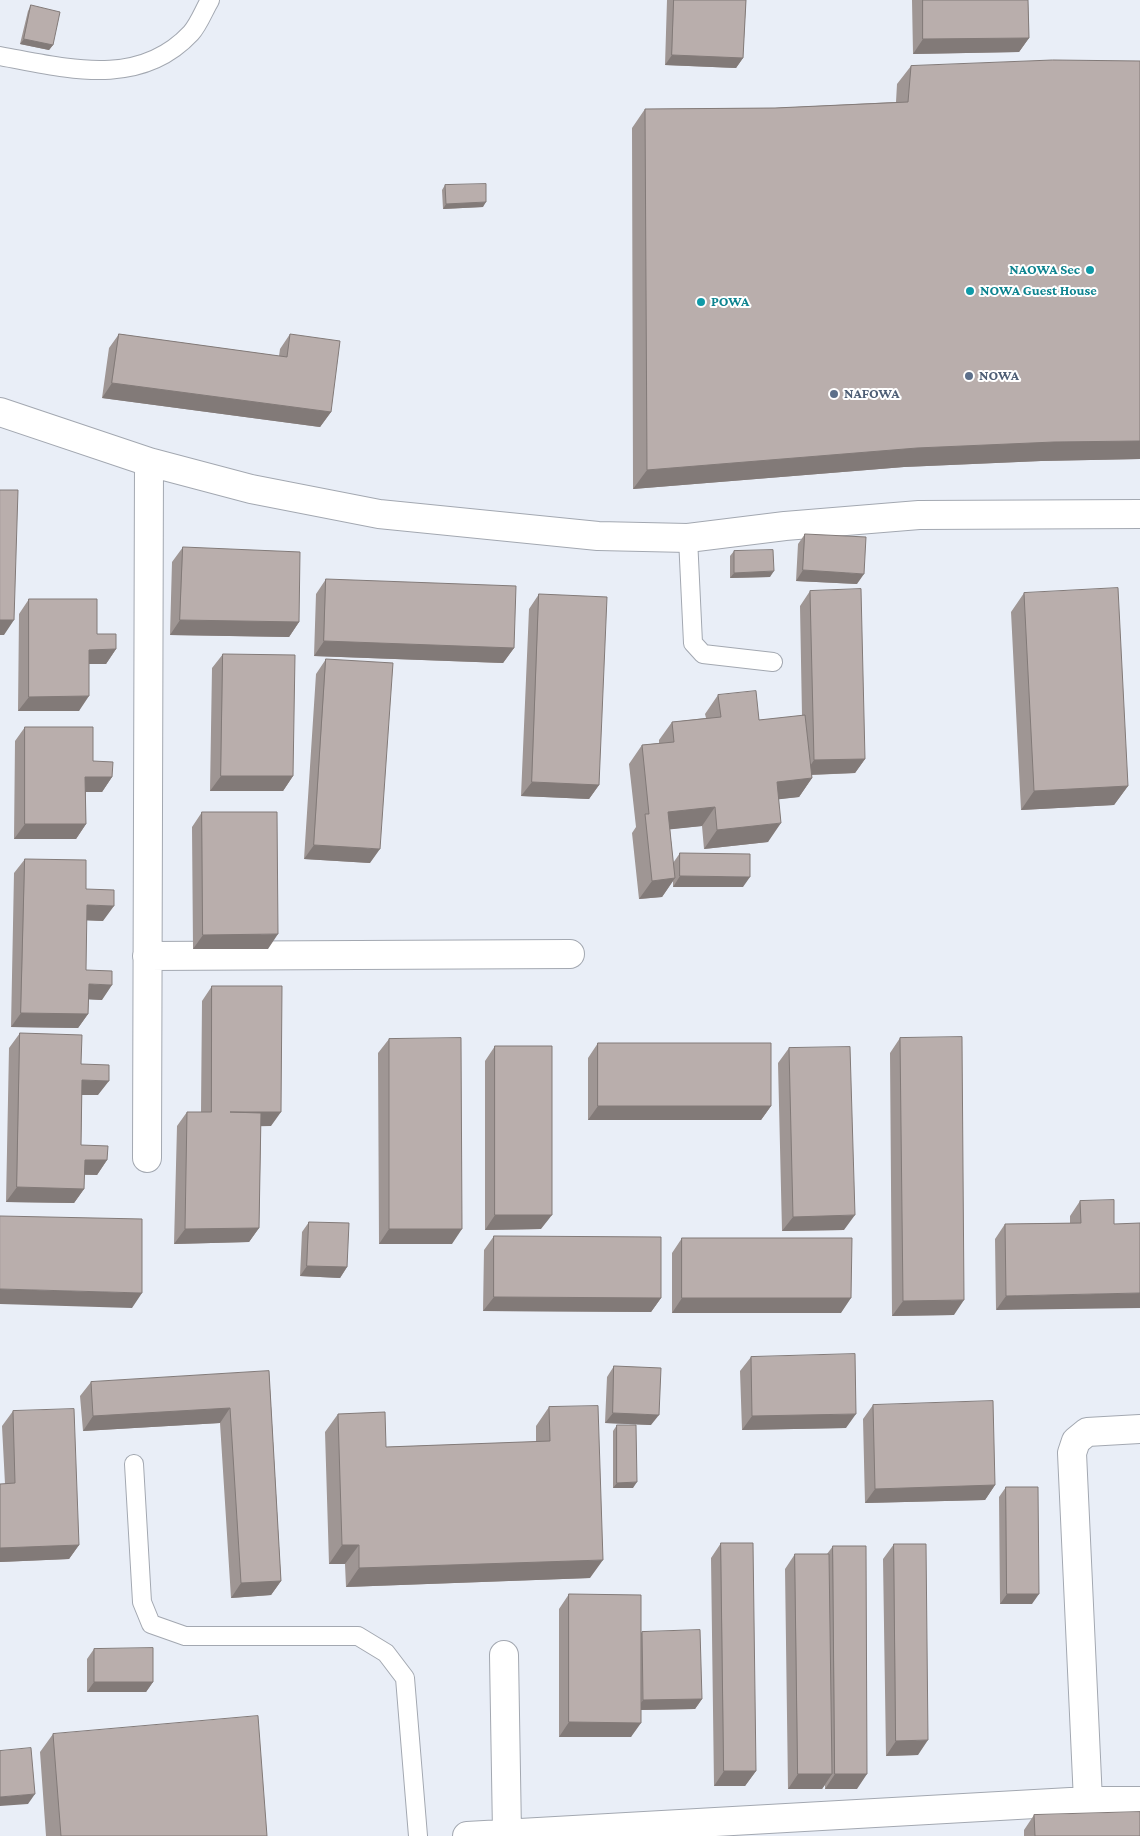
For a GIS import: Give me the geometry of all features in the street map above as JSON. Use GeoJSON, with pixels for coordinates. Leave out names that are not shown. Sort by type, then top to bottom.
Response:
{"type":"FeatureCollection","features":[{"type":"Feature","properties":{"kind":"street"},"geometry":{"type":"LineString","coordinates":[[0,412],[149,462],[251,489],[379,514],[598,536],[688,538],[786,526],[919,515],[1140,514]]}},
{"type":"Feature","properties":{"kind":"street"},"geometry":{"type":"LineString","coordinates":[[147,1158],[149,462]]}},
{"type":"Feature","properties":{"kind":"street"},"geometry":{"type":"LineString","coordinates":[[148,956],[570,954]]}},
{"type":"Feature","properties":{"kind":"street"},"geometry":{"type":"LineString","coordinates":[[1088,1801],[1072,1453],[1076,1441],[1087,1432],[1140,1429]]}},
{"type":"Feature","properties":{"kind":"street"},"geometry":{"type":"LineString","coordinates":[[504,1655],[507,1833]]}},
{"type":"Feature","properties":{"kind":"street"},"geometry":{"type":"LineString","coordinates":[[467,1836],[1088,1801],[1140,1801]]}},
{"type":"Feature","properties":{"kind":"lane"},"geometry":{"type":"LineString","coordinates":[[0,56],[72,69],[126,70],[166,55],[192,32],[210,0]]}},
{"type":"Feature","properties":{"kind":"lane"},"geometry":{"type":"LineString","coordinates":[[688,538],[693,643],[703,654],[773,662]]}},
{"type":"Feature","properties":{"kind":"lane"},"geometry":{"type":"LineString","coordinates":[[134,1464],[142,1602],[151,1624],[184,1636],[358,1636],[386,1653],[405,1678],[418,1836]]}},
{"type":"Feature","properties":{"kind":"building"},"geometry":{"type":"Polygon","coordinates":[[[674,0],[746,0],[743,58],[672,55],[674,0]]]}},
{"type":"Feature","properties":{"kind":"building"},"geometry":{"type":"Polygon","coordinates":[[[923,0],[1028,0],[1029,38],[923,39],[923,0]]]}},
{"type":"Feature","properties":{"kind":"building"},"geometry":{"type":"Polygon","coordinates":[[[31,5],[60,12],[53,45],[24,39],[31,5]]]}},
{"type":"Feature","properties":{"kind":"building"},"geometry":{"type":"Polygon","coordinates":[[[1053,60],[1140,61],[1140,441],[1054,442],[917,448],[647,470],[645,109],[775,108],[908,102],[911,66],[1053,60]]]}},
{"type":"Feature","properties":{"kind":"building"},"geometry":{"type":"Polygon","coordinates":[[[486,184],[486,202],[446,204],[445,185],[486,184]]]}},
{"type":"Feature","properties":{"kind":"building"},"geometry":{"type":"Polygon","coordinates":[[[119,334],[287,357],[290,334],[340,341],[331,412],[112,383],[119,334]]]}},
{"type":"Feature","properties":{"kind":"building"},"geometry":{"type":"Polygon","coordinates":[[[0,490],[18,490],[14,620],[0,620],[0,490]]]}},
{"type":"Feature","properties":{"kind":"building"},"geometry":{"type":"Polygon","coordinates":[[[805,534],[866,537],[864,574],[803,570],[805,534]]]}},
{"type":"Feature","properties":{"kind":"building"},"geometry":{"type":"Polygon","coordinates":[[[183,547],[300,552],[299,622],[180,620],[183,547]]]}},
{"type":"Feature","properties":{"kind":"building"},"geometry":{"type":"Polygon","coordinates":[[[773,550],[774,571],[734,573],[734,551],[773,550]]]}},
{"type":"Feature","properties":{"kind":"building"},"geometry":{"type":"Polygon","coordinates":[[[326,579],[516,586],[514,648],[324,641],[326,579]]]}},
{"type":"Feature","properties":{"kind":"building"},"geometry":{"type":"Polygon","coordinates":[[[1118,588],[1128,786],[1034,791],[1024,593],[1118,588]]]}},
{"type":"Feature","properties":{"kind":"building"},"geometry":{"type":"Polygon","coordinates":[[[861,589],[865,759],[814,760],[810,591],[861,589]]]}},
{"type":"Feature","properties":{"kind":"building"},"geometry":{"type":"Polygon","coordinates":[[[539,594],[607,597],[599,785],[532,782],[539,594]]]}},
{"type":"Feature","properties":{"kind":"building"},"geometry":{"type":"Polygon","coordinates":[[[29,599],[97,599],[97,634],[116,634],[116,649],[89,650],[89,696],[29,697],[29,599]]]}},
{"type":"Feature","properties":{"kind":"building"},"geometry":{"type":"Polygon","coordinates":[[[223,654],[295,655],[293,776],[221,776],[223,654]]]}},
{"type":"Feature","properties":{"kind":"building"},"geometry":{"type":"Polygon","coordinates":[[[326,659],[393,663],[380,849],[314,845],[326,659]]]}},
{"type":"Feature","properties":{"kind":"building"},"geometry":{"type":"Polygon","coordinates":[[[756,691],[759,720],[805,715],[812,778],[777,782],[781,823],[717,830],[715,807],[668,812],[675,878],[652,881],[645,814],[649,814],[642,745],[674,742],[672,722],[721,717],[718,695],[756,691]]]}},
{"type":"Feature","properties":{"kind":"building"},"geometry":{"type":"Polygon","coordinates":[[[25,727],[93,727],[93,761],[113,762],[112,777],[85,777],[86,824],[25,824],[25,727]]]}},
{"type":"Feature","properties":{"kind":"building"},"geometry":{"type":"Polygon","coordinates":[[[202,812],[277,812],[278,934],[203,935],[202,812]]]}},
{"type":"Feature","properties":{"kind":"building"},"geometry":{"type":"Polygon","coordinates":[[[680,853],[750,854],[750,877],[680,876],[680,853]]]}},
{"type":"Feature","properties":{"kind":"building"},"geometry":{"type":"Polygon","coordinates":[[[25,859],[86,860],[86,889],[114,890],[114,906],[87,905],[86,970],[112,971],[112,985],[89,984],[88,1014],[21,1013],[25,859]]]}},
{"type":"Feature","properties":{"kind":"building"},"geometry":{"type":"Polygon","coordinates":[[[212,986],[282,986],[281,1112],[230,1112],[261,1113],[259,1228],[185,1229],[187,1112],[211,1112],[212,986]]]}},
{"type":"Feature","properties":{"kind":"building"},"geometry":{"type":"Polygon","coordinates":[[[20,1033],[82,1035],[81,1064],[109,1065],[109,1081],[82,1080],[81,1145],[108,1146],[107,1160],[85,1160],[84,1189],[17,1187],[20,1033]]]}},
{"type":"Feature","properties":{"kind":"building"},"geometry":{"type":"Polygon","coordinates":[[[962,1037],[964,1300],[903,1301],[900,1038],[962,1037]]]}},
{"type":"Feature","properties":{"kind":"building"},"geometry":{"type":"Polygon","coordinates":[[[461,1038],[462,1229],[389,1229],[389,1039],[461,1038]]]}},
{"type":"Feature","properties":{"kind":"building"},"geometry":{"type":"Polygon","coordinates":[[[598,1043],[771,1043],[771,1106],[598,1106],[598,1043]]]}},
{"type":"Feature","properties":{"kind":"building"},"geometry":{"type":"Polygon","coordinates":[[[495,1046],[552,1046],[552,1215],[495,1215],[495,1046]]]}},
{"type":"Feature","properties":{"kind":"building"},"geometry":{"type":"Polygon","coordinates":[[[850,1047],[855,1215],[793,1217],[789,1048],[850,1047]]]}},
{"type":"Feature","properties":{"kind":"building"},"geometry":{"type":"Polygon","coordinates":[[[1114,1200],[1114,1224],[1140,1223],[1140,1293],[1006,1296],[1005,1224],[1081,1223],[1080,1201],[1114,1200]]]}},
{"type":"Feature","properties":{"kind":"building"},"geometry":{"type":"Polygon","coordinates":[[[0,1216],[142,1219],[142,1293],[0,1289],[0,1216]]]}},
{"type":"Feature","properties":{"kind":"building"},"geometry":{"type":"Polygon","coordinates":[[[309,1222],[349,1223],[347,1267],[307,1266],[309,1222]]]}},
{"type":"Feature","properties":{"kind":"building"},"geometry":{"type":"Polygon","coordinates":[[[494,1236],[661,1237],[661,1298],[494,1297],[494,1236]]]}},
{"type":"Feature","properties":{"kind":"building"},"geometry":{"type":"Polygon","coordinates":[[[682,1238],[852,1238],[851,1298],[682,1298],[682,1238]]]}},
{"type":"Feature","properties":{"kind":"building"},"geometry":{"type":"Polygon","coordinates":[[[855,1354],[856,1414],[752,1416],[751,1357],[855,1354]]]}},
{"type":"Feature","properties":{"kind":"building"},"geometry":{"type":"Polygon","coordinates":[[[614,1366],[661,1368],[659,1415],[613,1413],[614,1366]]]}},
{"type":"Feature","properties":{"kind":"building"},"geometry":{"type":"Polygon","coordinates":[[[269,1371],[281,1581],[241,1583],[230,1408],[93,1416],[91,1382],[269,1371]]]}},
{"type":"Feature","properties":{"kind":"building"},"geometry":{"type":"Polygon","coordinates":[[[993,1401],[995,1485],[875,1489],[873,1405],[993,1401]]]}},
{"type":"Feature","properties":{"kind":"building"},"geometry":{"type":"Polygon","coordinates":[[[598,1406],[603,1560],[359,1568],[359,1545],[342,1545],[338,1414],[385,1412],[386,1447],[550,1441],[549,1407],[598,1406]]]}},
{"type":"Feature","properties":{"kind":"building"},"geometry":{"type":"Polygon","coordinates":[[[74,1409],[79,1545],[0,1548],[0,1484],[15,1483],[13,1411],[74,1409]]]}},
{"type":"Feature","properties":{"kind":"building"},"geometry":{"type":"Polygon","coordinates":[[[617,1425],[636,1425],[637,1482],[617,1483],[617,1425]]]}},
{"type":"Feature","properties":{"kind":"building"},"geometry":{"type":"Polygon","coordinates":[[[1006,1487],[1038,1487],[1039,1594],[1007,1594],[1006,1487]]]}},
{"type":"Feature","properties":{"kind":"building"},"geometry":{"type":"Polygon","coordinates":[[[721,1543],[753,1543],[756,1771],[724,1771],[721,1543]]]}},
{"type":"Feature","properties":{"kind":"building"},"geometry":{"type":"Polygon","coordinates":[[[894,1544],[926,1544],[928,1740],[896,1741],[894,1544]]]}},
{"type":"Feature","properties":{"kind":"building"},"geometry":{"type":"Polygon","coordinates":[[[833,1546],[866,1546],[867,1774],[835,1774],[833,1546]]]}},
{"type":"Feature","properties":{"kind":"building"},"geometry":{"type":"Polygon","coordinates":[[[795,1554],[829,1554],[832,1774],[798,1774],[795,1554]]]}},
{"type":"Feature","properties":{"kind":"building"},"geometry":{"type":"Polygon","coordinates":[[[569,1594],[641,1595],[641,1723],[569,1722],[569,1594]]]}},
{"type":"Feature","properties":{"kind":"building"},"geometry":{"type":"Polygon","coordinates":[[[700,1630],[702,1699],[643,1700],[642,1632],[700,1630]]]}},
{"type":"Feature","properties":{"kind":"building"},"geometry":{"type":"Polygon","coordinates":[[[153,1648],[153,1682],[94,1682],[94,1649],[153,1648]]]}},
{"type":"Feature","properties":{"kind":"building"},"geometry":{"type":"Polygon","coordinates":[[[258,1716],[267,1836],[61,1836],[53,1734],[258,1716]]]}},
{"type":"Feature","properties":{"kind":"building"},"geometry":{"type":"Polygon","coordinates":[[[31,1748],[35,1794],[0,1797],[0,1751],[31,1748]]]}},
{"type":"Feature","properties":{"kind":"building"},"geometry":{"type":"Polygon","coordinates":[[[1140,1812],[1140,1836],[1035,1836],[1034,1815],[1140,1812]]]}},
{"type":"Feature","properties":{"kind":"place","name":"NAOWA Sec"},"geometry":{"type":"Point","coordinates":[1090,270]}},
{"type":"Feature","properties":{"kind":"place","name":"NOWA Guest House"},"geometry":{"type":"Point","coordinates":[970,291]}},
{"type":"Feature","properties":{"kind":"place","name":"POWA"},"geometry":{"type":"Point","coordinates":[701,302]}},
{"type":"Feature","properties":{"kind":"place","name":"NOWA"},"geometry":{"type":"Point","coordinates":[969,376]}},
{"type":"Feature","properties":{"kind":"place","name":"NAFOWA"},"geometry":{"type":"Point","coordinates":[834,394]}}]}
